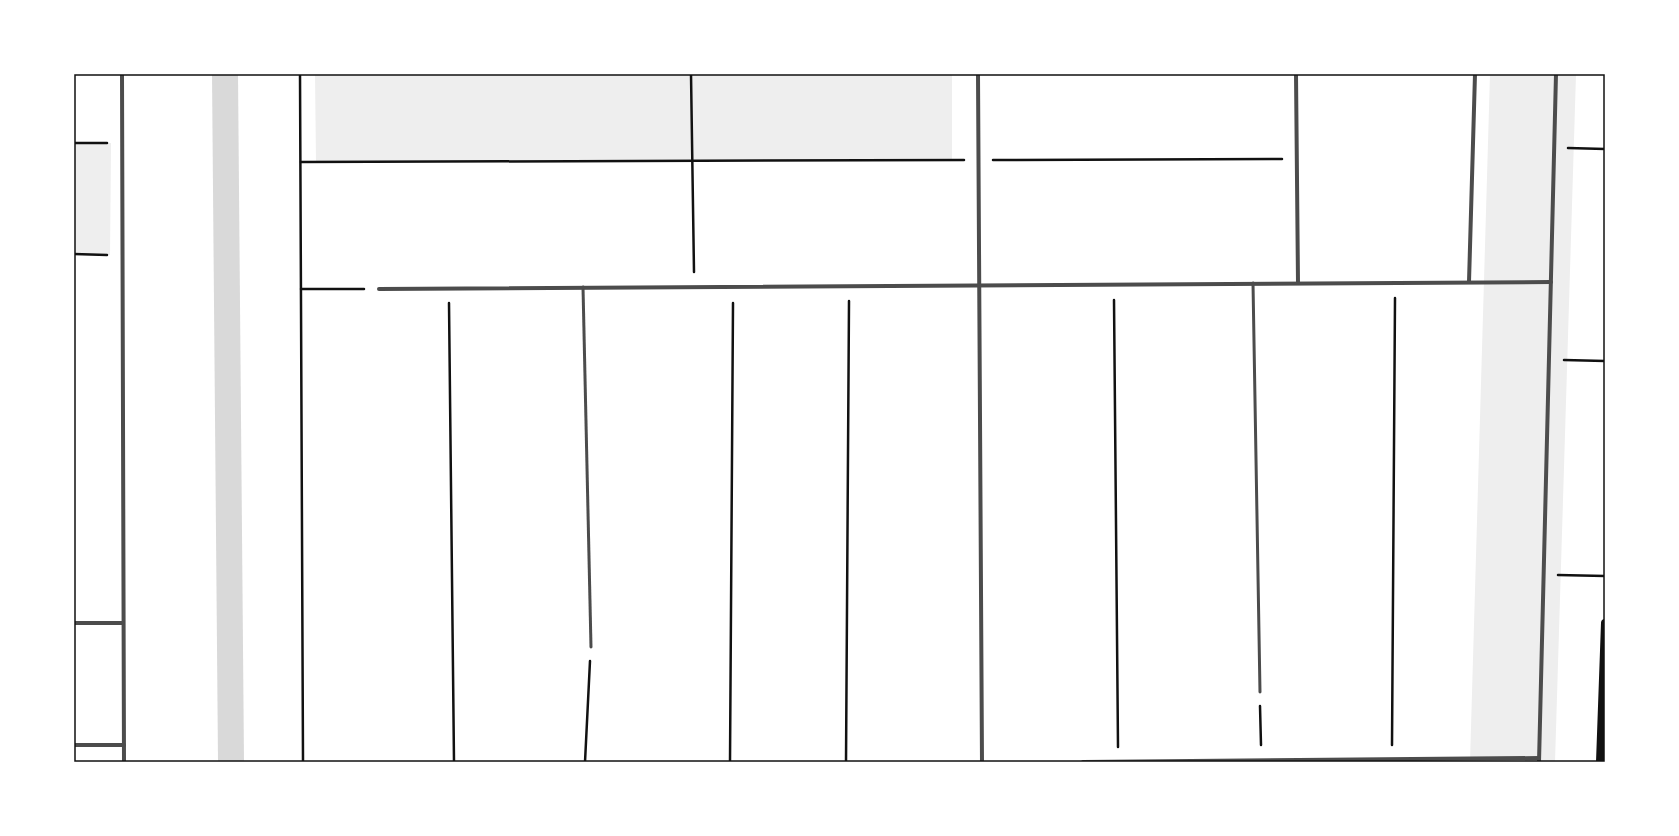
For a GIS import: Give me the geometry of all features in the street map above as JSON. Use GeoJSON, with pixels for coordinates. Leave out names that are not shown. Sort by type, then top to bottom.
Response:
{"type":"FeatureCollection","features":[{"type":"Feature","properties":{"kind":"main road"},"geometry":{"type":"LineString","coordinates":[[1600,762],[1605,623]]}},
{"type":"Feature","properties":{"kind":"street"},"geometry":{"type":"LineString","coordinates":[[122,74],[124,762]]}},
{"type":"Feature","properties":{"kind":"street"},"geometry":{"type":"LineString","coordinates":[[978,74],[982,762]]}},
{"type":"Feature","properties":{"kind":"street"},"geometry":{"type":"LineString","coordinates":[[1296,74],[1298,283]]}},
{"type":"Feature","properties":{"kind":"street"},"geometry":{"type":"LineString","coordinates":[[1469,282],[1475,74]]}},
{"type":"Feature","properties":{"kind":"street"},"geometry":{"type":"LineString","coordinates":[[1083,762],[1392,759],[1539,760],[1556,74]]}},
{"type":"Feature","properties":{"kind":"street"},"geometry":{"type":"LineString","coordinates":[[379,289],[1551,282]]}},
{"type":"Feature","properties":{"kind":"street"},"geometry":{"type":"LineString","coordinates":[[74,623],[123,623]]}},
{"type":"Feature","properties":{"kind":"street"},"geometry":{"type":"LineString","coordinates":[[74,745],[124,745]]}},
{"type":"Feature","properties":{"kind":"lane"},"geometry":{"type":"LineString","coordinates":[[1253,283],[1260,692]]}},
{"type":"Feature","properties":{"kind":"lane"},"geometry":{"type":"LineString","coordinates":[[583,288],[591,647]]}},
{"type":"Feature","properties":{"kind":"path"},"geometry":{"type":"LineString","coordinates":[[300,74],[303,762]]}},
{"type":"Feature","properties":{"kind":"path"},"geometry":{"type":"LineString","coordinates":[[691,74],[694,287]]}},
{"type":"Feature","properties":{"kind":"path"},"geometry":{"type":"LineString","coordinates":[[74,143],[122,143]]}},
{"type":"Feature","properties":{"kind":"path"},"geometry":{"type":"LineString","coordinates":[[1554,148],[1605,149]]}},
{"type":"Feature","properties":{"kind":"path"},"geometry":{"type":"LineString","coordinates":[[301,162],[1297,159]]}},
{"type":"Feature","properties":{"kind":"path"},"geometry":{"type":"LineString","coordinates":[[74,254],[122,255]]}},
{"type":"Feature","properties":{"kind":"path"},"geometry":{"type":"LineString","coordinates":[[1392,759],[1395,283]]}},
{"type":"Feature","properties":{"kind":"path"},"geometry":{"type":"LineString","coordinates":[[1114,284],[1118,762]]}},
{"type":"Feature","properties":{"kind":"path"},"geometry":{"type":"LineString","coordinates":[[846,762],[849,286]]}},
{"type":"Feature","properties":{"kind":"path"},"geometry":{"type":"LineString","coordinates":[[730,762],[733,287]]}},
{"type":"Feature","properties":{"kind":"path"},"geometry":{"type":"LineString","coordinates":[[449,288],[454,762]]}},
{"type":"Feature","properties":{"kind":"path"},"geometry":{"type":"LineString","coordinates":[[301,289],[379,289]]}},
{"type":"Feature","properties":{"kind":"path"},"geometry":{"type":"LineString","coordinates":[[1549,360],[1605,361]]}},
{"type":"Feature","properties":{"kind":"path"},"geometry":{"type":"LineString","coordinates":[[1544,574],[1605,576]]}},
{"type":"Feature","properties":{"kind":"path"},"geometry":{"type":"LineString","coordinates":[[585,762],[591,647]]}},
{"type":"Feature","properties":{"kind":"path"},"geometry":{"type":"LineString","coordinates":[[1260,692],[1261,760]]}},
{"type":"Feature","properties":{"kind":"shaded area"},"geometry":{"type":"Polygon","coordinates":[[[212,74],[238,74],[244,762],[218,762],[212,74]]]}},
{"type":"Feature","properties":{"kind":"shaded area"},"geometry":{"type":"Polygon","coordinates":[[[315,74],[952,74],[952,160],[316,162],[315,74]]]}},
{"type":"Feature","properties":{"kind":"shaded area"},"geometry":{"type":"Polygon","coordinates":[[[1490,74],[1576,74],[1555,762],[1470,762],[1490,74]]]}},
{"type":"Feature","properties":{"kind":"shaded area"},"geometry":{"type":"Polygon","coordinates":[[[74,143],[111,143],[110,255],[74,254],[74,143]]]}}]}
